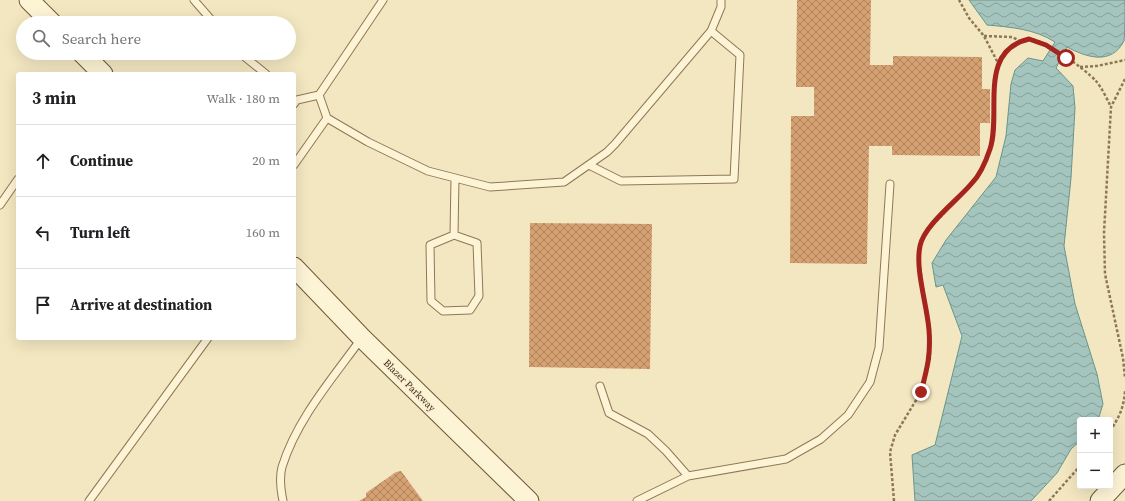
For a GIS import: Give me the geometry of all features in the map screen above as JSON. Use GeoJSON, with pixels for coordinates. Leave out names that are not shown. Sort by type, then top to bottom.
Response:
{"type":"FeatureCollection","features":[{"type":"Feature","properties":{"kind":"street"},"geometry":{"type":"LineString","coordinates":[[29,0],[45,16]]}},
{"type":"Feature","properties":{"kind":"street"},"geometry":{"type":"LineString","coordinates":[[88,60],[97,72]]}},
{"type":"Feature","properties":{"kind":"street","name":"Blazer Parkway"},"geometry":{"type":"LineString","coordinates":[[296,269],[362,338],[529,501]]}},
{"type":"Feature","properties":{"kind":"street"},"geometry":{"type":"LineString","coordinates":[[1100,501],[1125,474]]}},
{"type":"Feature","properties":{"kind":"lane"},"geometry":{"type":"LineString","coordinates":[[194,0],[208,16]]}},
{"type":"Feature","properties":{"kind":"lane"},"geometry":{"type":"LineString","coordinates":[[296,100],[319,95],[383,0]]}},
{"type":"Feature","properties":{"kind":"lane"},"geometry":{"type":"LineString","coordinates":[[319,95],[327,118],[368,142],[428,171],[490,187],[564,182],[607,152],[712,31],[721,7],[721,0]]}},
{"type":"Feature","properties":{"kind":"lane"},"geometry":{"type":"LineString","coordinates":[[589,165],[621,180],[734,179],[740,55],[712,31]]}},
{"type":"Feature","properties":{"kind":"lane"},"geometry":{"type":"LineString","coordinates":[[249,60],[264,72]]}},
{"type":"Feature","properties":{"kind":"lane"},"geometry":{"type":"LineString","coordinates":[[296,163],[327,118]]}},
{"type":"Feature","properties":{"kind":"lane"},"geometry":{"type":"LineString","coordinates":[[454,235],[455,178]]}},
{"type":"Feature","properties":{"kind":"lane"},"geometry":{"type":"LineString","coordinates":[[0,205],[16,182]]}},
{"type":"Feature","properties":{"kind":"lane"},"geometry":{"type":"LineString","coordinates":[[637,501],[688,476],[786,459],[821,439],[848,415],[870,382],[879,348],[890,184]]}},
{"type":"Feature","properties":{"kind":"lane"},"geometry":{"type":"LineString","coordinates":[[454,235],[477,243],[478,296],[470,310],[443,311],[431,301],[430,245],[454,235]]}},
{"type":"Feature","properties":{"kind":"lane"},"geometry":{"type":"LineString","coordinates":[[283,501],[280,490],[282,469],[298,427],[362,338]]}},
{"type":"Feature","properties":{"kind":"lane"},"geometry":{"type":"LineString","coordinates":[[89,501],[207,340]]}},
{"type":"Feature","properties":{"kind":"lane"},"geometry":{"type":"LineString","coordinates":[[600,386],[609,413],[648,434],[666,451],[688,476]]}},
{"type":"Feature","properties":{"kind":"path"},"geometry":{"type":"LineString","coordinates":[[959,0],[969,18],[984,36],[998,63]]}},
{"type":"Feature","properties":{"kind":"path"},"geometry":{"type":"LineString","coordinates":[[984,36],[1012,37],[1020,41]]}},
{"type":"Feature","properties":{"kind":"path"},"geometry":{"type":"LineString","coordinates":[[894,501],[890,452],[895,435],[921,392],[930,358],[929,329],[919,260],[920,244],[929,229],[973,182],[985,163],[993,140],[994,80],[998,63],[1013,45],[1020,41],[1029,39],[1046,45],[1079,67],[1097,82],[1111,107]]}},
{"type":"Feature","properties":{"kind":"path"},"geometry":{"type":"LineString","coordinates":[[1079,67],[1097,66],[1125,60]]}},
{"type":"Feature","properties":{"kind":"path"},"geometry":{"type":"LineString","coordinates":[[1125,79],[1111,107],[1104,233],[1105,274],[1123,358],[1125,378]]}},
{"type":"Feature","properties":{"kind":"path"},"geometry":{"type":"LineString","coordinates":[[1113,426],[1120,416],[1124,404],[1125,391]]}},
{"type":"Feature","properties":{"kind":"path"},"geometry":{"type":"LineString","coordinates":[[1049,501],[1077,469]]}},
{"type":"Feature","properties":{"kind":"water"},"geometry":{"type":"Polygon","coordinates":[[[969,0],[1125,0],[1124,41],[1119,49],[1105,57],[1098,57],[1082,54],[1067,47],[1056,68],[1073,86],[1075,108],[1071,178],[1064,246],[1075,304],[1097,374],[1103,404],[1099,417],[1077,417],[1077,444],[1071,449],[1057,473],[1031,501],[915,501],[912,455],[935,445],[962,336],[943,285],[936,287],[932,263],[946,240],[996,177],[1006,136],[1011,84],[1015,70],[1028,58],[1043,61],[1055,42],[1031,31],[987,25],[969,0]]]}},
{"type":"Feature","properties":{"kind":"building"},"geometry":{"type":"Polygon","coordinates":[[[797,0],[871,0],[870,65],[893,65],[893,56],[982,57],[982,89],[990,89],[990,123],[980,123],[980,156],[892,155],[892,146],[869,146],[867,264],[790,263],[791,116],[814,116],[814,87],[796,87],[797,0]]]}},
{"type":"Feature","properties":{"kind":"building"},"geometry":{"type":"Polygon","coordinates":[[[530,223],[652,224],[650,369],[529,367],[530,223]]]}},
{"type":"Feature","properties":{"kind":"building"},"geometry":{"type":"Polygon","coordinates":[[[401,471],[423,501],[359,501],[366,497],[366,493],[396,472],[401,471]]]}},
{"type":"Feature","properties":{"kind":"route"},"geometry":{"type":"LineString","coordinates":[[921,392],[930,358],[929,329],[919,260],[920,244],[929,229],[973,182],[985,163],[993,140],[994,80],[998,63],[1013,45],[1020,41],[1029,39],[1046,45],[1066,58]]}}]}
